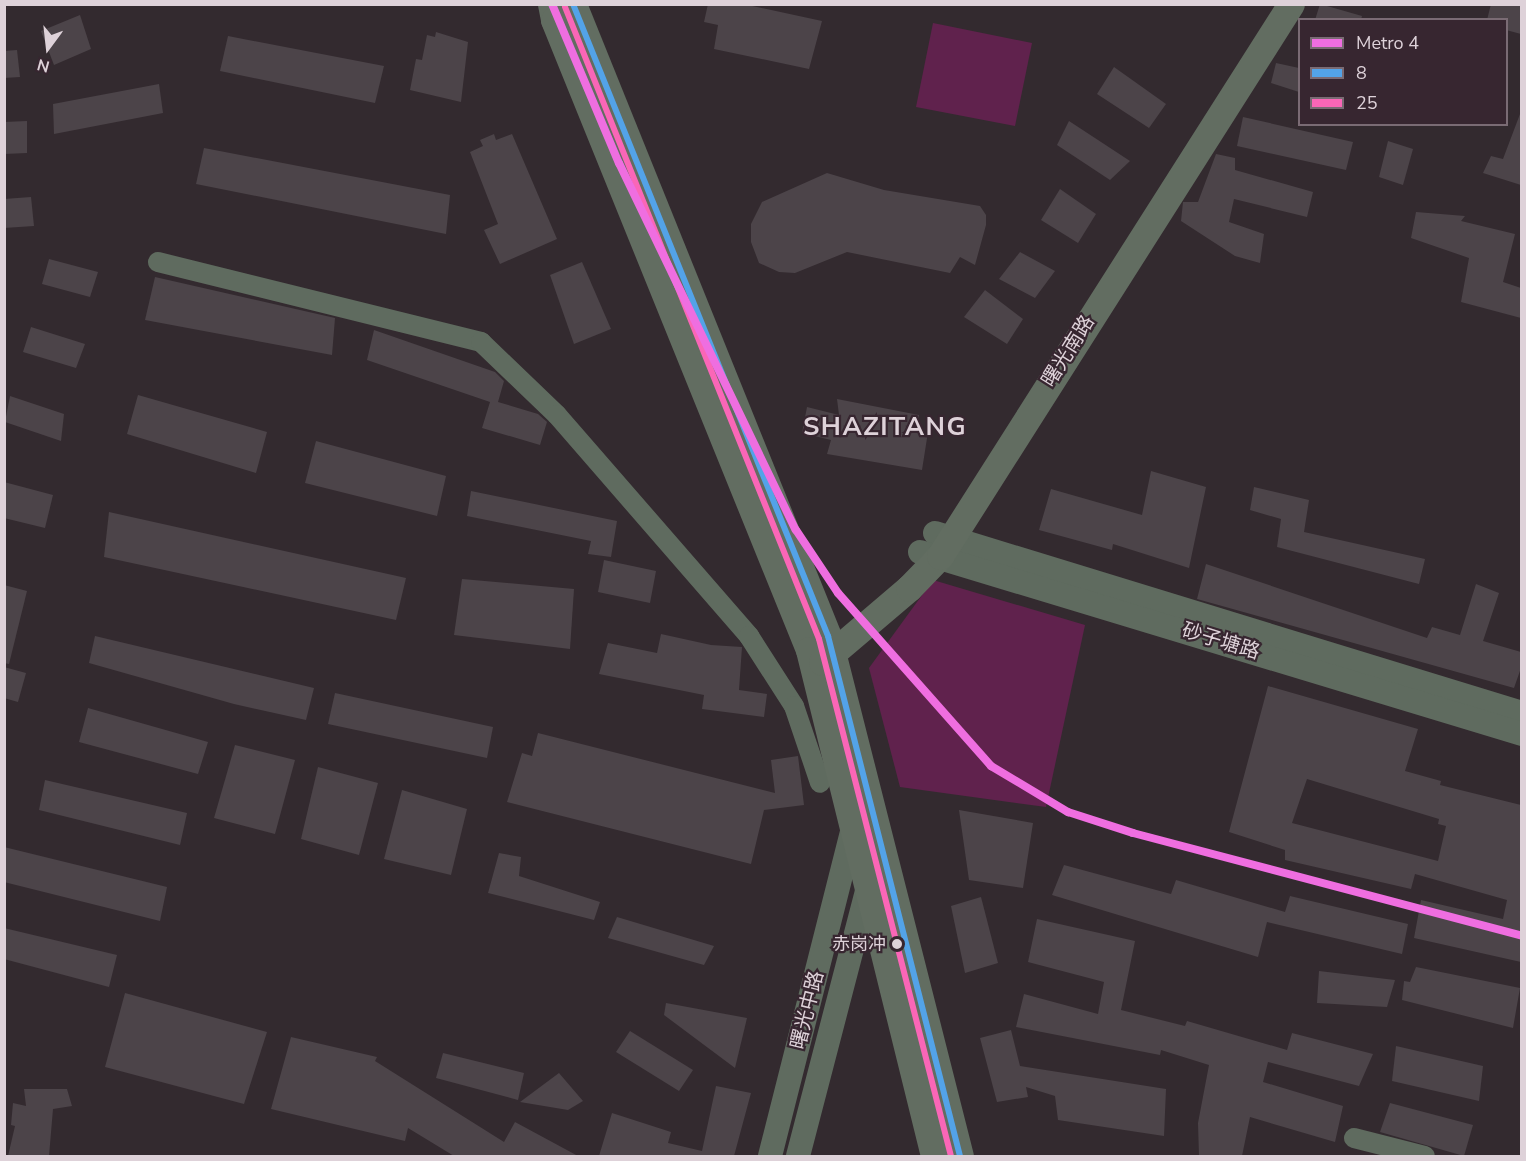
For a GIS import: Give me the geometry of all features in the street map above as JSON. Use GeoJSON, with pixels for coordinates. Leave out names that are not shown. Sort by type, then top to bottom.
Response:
{"type":"FeatureCollection","features":[{"type":"Feature","properties":{"kind":"main road"},"geometry":{"type":"LineString","coordinates":[[551,4],[554,20],[821,652],[853,829],[934,1156]]}},
{"type":"Feature","properties":{"kind":"main road"},"geometry":{"type":"LineString","coordinates":[[573,4],[821,652],[881,841],[960,1156]]}},
{"type":"Feature","properties":{"kind":"main road","name":"曙光南路"},"geometry":{"type":"LineString","coordinates":[[821,652],[909,588],[1271,4]]}},
{"type":"Feature","properties":{"kind":"main road","name":"曙光南路"},"geometry":{"type":"LineString","coordinates":[[936,545],[1291,4]]}},
{"type":"Feature","properties":{"kind":"street"},"geometry":{"type":"LineString","coordinates":[[158,262],[481,342],[557,416],[749,636],[794,706],[820,783]]}},
{"type":"Feature","properties":{"kind":"street","name":"砂子塘路"},"geometry":{"type":"LineString","coordinates":[[936,545],[1521,713]]}},
{"type":"Feature","properties":{"kind":"street","name":"砂子塘路"},"geometry":{"type":"LineString","coordinates":[[936,545],[1521,734]]}},
{"type":"Feature","properties":{"kind":"street","name":"曙光中路"},"geometry":{"type":"LineString","coordinates":[[770,1156],[853,829]]}},
{"type":"Feature","properties":{"kind":"street","name":"曙光中路"},"geometry":{"type":"LineString","coordinates":[[798,1156],[867,886],[881,841]]}},
{"type":"Feature","properties":{"kind":"street"},"geometry":{"type":"LineString","coordinates":[[1354,1138],[1425,1156]]}},
{"type":"Feature","properties":{"kind":"shaded area"},"geometry":{"type":"Polygon","coordinates":[[[933,23],[1032,43],[1015,126],[916,107],[933,23]]]}},
{"type":"Feature","properties":{"kind":"shaded area"},"geometry":{"type":"Polygon","coordinates":[[[933,580],[1085,625],[1046,807],[900,787],[869,668],[933,580]]]}},
{"type":"Feature","properties":{"kind":"building"},"geometry":{"type":"Polygon","coordinates":[[[708,4],[743,4],[822,21],[809,69],[714,49],[718,25],[704,22],[708,4]]]}},
{"type":"Feature","properties":{"kind":"building"},"geometry":{"type":"Polygon","coordinates":[[[1320,4],[1362,16],[1362,18],[1316,18],[1320,4]]]}},
{"type":"Feature","properties":{"kind":"building"},"geometry":{"type":"Polygon","coordinates":[[[1491,4],[1521,4],[1521,34],[1508,31],[1508,18],[1488,18],[1491,4]]]}},
{"type":"Feature","properties":{"kind":"building"},"geometry":{"type":"Polygon","coordinates":[[[80,15],[91,49],[54,65],[41,31],[80,15]]]}},
{"type":"Feature","properties":{"kind":"building"},"geometry":{"type":"Polygon","coordinates":[[[436,32],[468,42],[461,102],[410,90],[416,59],[422,60],[427,35],[435,37],[436,32]]]}},
{"type":"Feature","properties":{"kind":"building"},"geometry":{"type":"Polygon","coordinates":[[[228,36],[384,66],[375,103],[220,71],[228,36]]]}},
{"type":"Feature","properties":{"kind":"building"},"geometry":{"type":"Polygon","coordinates":[[[17,50],[20,77],[4,78],[4,51],[17,50]]]}},
{"type":"Feature","properties":{"kind":"building"},"geometry":{"type":"Polygon","coordinates":[[[1276,63],[1298,68],[1298,92],[1271,83],[1276,63]]]}},
{"type":"Feature","properties":{"kind":"building"},"geometry":{"type":"Polygon","coordinates":[[[1114,67],[1166,104],[1149,128],[1097,94],[1114,67]]]}},
{"type":"Feature","properties":{"kind":"building"},"geometry":{"type":"Polygon","coordinates":[[[159,84],[163,113],[54,134],[53,104],[159,84]]]}},
{"type":"Feature","properties":{"kind":"building"},"geometry":{"type":"Polygon","coordinates":[[[1520,114],[1521,185],[1483,173],[1491,156],[1503,159],[1520,114]]]}},
{"type":"Feature","properties":{"kind":"building"},"geometry":{"type":"Polygon","coordinates":[[[1243,117],[1353,142],[1346,170],[1237,146],[1243,117]]]}},
{"type":"Feature","properties":{"kind":"building"},"geometry":{"type":"Polygon","coordinates":[[[27,121],[27,153],[4,154],[4,122],[27,121]]]}},
{"type":"Feature","properties":{"kind":"building"},"geometry":{"type":"Polygon","coordinates":[[[1069,121],[1130,161],[1110,180],[1057,145],[1069,121]]]}},
{"type":"Feature","properties":{"kind":"building"},"geometry":{"type":"Polygon","coordinates":[[[494,134],[496,140],[512,134],[557,239],[500,264],[484,230],[498,224],[470,152],[483,146],[480,140],[494,134]]]}},
{"type":"Feature","properties":{"kind":"building"},"geometry":{"type":"Polygon","coordinates":[[[1388,141],[1413,149],[1403,185],[1379,177],[1388,141]]]}},
{"type":"Feature","properties":{"kind":"building"},"geometry":{"type":"Polygon","coordinates":[[[204,148],[450,195],[446,234],[196,184],[204,148]]]}},
{"type":"Feature","properties":{"kind":"building"},"geometry":{"type":"Polygon","coordinates":[[[1216,154],[1235,158],[1235,170],[1313,192],[1307,217],[1234,199],[1229,222],[1264,234],[1260,263],[1235,256],[1181,221],[1183,202],[1198,202],[1216,154]]]}},
{"type":"Feature","properties":{"kind":"building"},"geometry":{"type":"Polygon","coordinates":[[[827,173],[884,190],[980,206],[986,215],[986,225],[975,265],[960,257],[950,273],[847,252],[795,273],[779,272],[759,263],[751,242],[751,224],[762,202],[827,173]]]}},
{"type":"Feature","properties":{"kind":"building"},"geometry":{"type":"Polygon","coordinates":[[[1060,189],[1096,214],[1078,243],[1041,220],[1060,189]]]}},
{"type":"Feature","properties":{"kind":"building"},"geometry":{"type":"Polygon","coordinates":[[[31,197],[34,226],[4,228],[4,199],[31,197]]]}},
{"type":"Feature","properties":{"kind":"building"},"geometry":{"type":"Polygon","coordinates":[[[1416,212],[1465,216],[1461,221],[1515,234],[1503,282],[1521,288],[1521,318],[1461,302],[1469,258],[1411,238],[1416,212]]]}},
{"type":"Feature","properties":{"kind":"building"},"geometry":{"type":"Polygon","coordinates":[[[1020,252],[1055,271],[1035,298],[999,279],[1020,252]]]}},
{"type":"Feature","properties":{"kind":"building"},"geometry":{"type":"Polygon","coordinates":[[[49,259],[98,272],[90,297],[42,284],[49,259]]]}},
{"type":"Feature","properties":{"kind":"building"},"geometry":{"type":"Polygon","coordinates":[[[582,262],[611,329],[574,344],[550,275],[582,262]]]}},
{"type":"Feature","properties":{"kind":"building"},"geometry":{"type":"Polygon","coordinates":[[[155,277],[335,318],[332,355],[145,320],[155,277]]]}},
{"type":"Feature","properties":{"kind":"building"},"geometry":{"type":"Polygon","coordinates":[[[985,290],[1023,319],[1007,344],[964,317],[985,290]]]}},
{"type":"Feature","properties":{"kind":"building"},"geometry":{"type":"Polygon","coordinates":[[[31,327],[85,344],[76,368],[23,352],[31,327]]]}},
{"type":"Feature","properties":{"kind":"building"},"geometry":{"type":"Polygon","coordinates":[[[374,330],[495,372],[504,381],[498,402],[538,414],[547,422],[540,445],[482,428],[490,402],[367,360],[374,330]]]}},
{"type":"Feature","properties":{"kind":"building"},"geometry":{"type":"Polygon","coordinates":[[[138,395],[267,432],[256,473],[127,434],[138,395]]]}},
{"type":"Feature","properties":{"kind":"building"},"geometry":{"type":"Polygon","coordinates":[[[10,396],[64,414],[61,441],[5,422],[10,396]]]}},
{"type":"Feature","properties":{"kind":"building"},"geometry":{"type":"Polygon","coordinates":[[[837,399],[919,415],[917,432],[928,432],[922,470],[827,454],[831,440],[802,433],[807,407],[839,415],[837,399]]]}},
{"type":"Feature","properties":{"kind":"building"},"geometry":{"type":"Polygon","coordinates":[[[316,441],[446,476],[437,516],[305,483],[316,441]]]}},
{"type":"Feature","properties":{"kind":"building"},"geometry":{"type":"Polygon","coordinates":[[[1151,471],[1206,487],[1189,568],[1113,544],[1112,550],[1039,530],[1051,489],[1142,515],[1151,471]]]}},
{"type":"Feature","properties":{"kind":"building"},"geometry":{"type":"Polygon","coordinates":[[[4,482],[53,495],[45,528],[4,518],[4,482]]]}},
{"type":"Feature","properties":{"kind":"building"},"geometry":{"type":"Polygon","coordinates":[[[1254,487],[1309,500],[1304,532],[1425,559],[1419,584],[1277,547],[1281,519],[1250,510],[1254,487]]]}},
{"type":"Feature","properties":{"kind":"building"},"geometry":{"type":"Polygon","coordinates":[[[471,491],[617,521],[611,557],[588,554],[591,541],[467,516],[471,491]]]}},
{"type":"Feature","properties":{"kind":"building"},"geometry":{"type":"Polygon","coordinates":[[[109,512],[406,578],[396,620],[104,557],[109,512]]]}},
{"type":"Feature","properties":{"kind":"building"},"geometry":{"type":"Polygon","coordinates":[[[604,560],[656,571],[650,603],[598,592],[604,560]]]}},
{"type":"Feature","properties":{"kind":"building"},"geometry":{"type":"Polygon","coordinates":[[[1206,564],[1427,638],[1432,627],[1460,635],[1476,584],[1499,593],[1483,641],[1521,652],[1521,668],[1514,688],[1197,599],[1206,564]]]}},
{"type":"Feature","properties":{"kind":"building"},"geometry":{"type":"Polygon","coordinates":[[[462,579],[574,589],[570,649],[454,635],[462,579]]]}},
{"type":"Feature","properties":{"kind":"building"},"geometry":{"type":"Polygon","coordinates":[[[4,585],[27,591],[9,664],[4,663],[4,585]]]}},
{"type":"Feature","properties":{"kind":"building"},"geometry":{"type":"Polygon","coordinates":[[[661,634],[711,645],[742,647],[739,690],[767,694],[764,717],[702,709],[704,695],[599,674],[608,643],[657,653],[661,634]]]}},
{"type":"Feature","properties":{"kind":"building"},"geometry":{"type":"Polygon","coordinates":[[[95,636],[314,688],[306,720],[234,704],[89,663],[95,636]]]}},
{"type":"Feature","properties":{"kind":"building"},"geometry":{"type":"Polygon","coordinates":[[[4,667],[26,673],[18,702],[4,698],[4,667]]]}},
{"type":"Feature","properties":{"kind":"building"},"geometry":{"type":"Polygon","coordinates":[[[1268,686],[1418,729],[1405,771],[1441,781],[1440,785],[1521,805],[1521,962],[1414,938],[1421,900],[1503,919],[1507,900],[1415,874],[1411,889],[1285,860],[1285,850],[1229,832],[1268,686]],[[1307,779],[1292,823],[1438,861],[1446,826],[1438,824],[1439,819],[1307,779]]]}},
{"type":"Feature","properties":{"kind":"building"},"geometry":{"type":"Polygon","coordinates":[[[335,693],[493,727],[487,758],[328,724],[335,693]]]}},
{"type":"Feature","properties":{"kind":"building"},"geometry":{"type":"Polygon","coordinates":[[[88,708],[208,742],[198,774],[79,742],[88,708]]]}},
{"type":"Feature","properties":{"kind":"building"},"geometry":{"type":"Polygon","coordinates":[[[538,733],[775,793],[771,760],[798,756],[804,805],[764,810],[751,864],[507,802],[522,753],[532,756],[538,733]]]}},
{"type":"Feature","properties":{"kind":"building"},"geometry":{"type":"Polygon","coordinates":[[[235,745],[295,760],[275,834],[214,818],[235,745]]]}},
{"type":"Feature","properties":{"kind":"building"},"geometry":{"type":"Polygon","coordinates":[[[318,767],[378,783],[359,855],[301,839],[318,767]]]}},
{"type":"Feature","properties":{"kind":"building"},"geometry":{"type":"Polygon","coordinates":[[[45,780],[187,813],[180,845],[39,810],[45,780]]]}},
{"type":"Feature","properties":{"kind":"building"},"geometry":{"type":"Polygon","coordinates":[[[402,790],[467,809],[451,875],[384,859],[402,790]]]}},
{"type":"Feature","properties":{"kind":"building"},"geometry":{"type":"Polygon","coordinates":[[[959,810],[1033,823],[1023,888],[969,880],[959,810]]]}},
{"type":"Feature","properties":{"kind":"building"},"geometry":{"type":"Polygon","coordinates":[[[4,847],[167,887],[160,921],[4,882],[4,847]]]}},
{"type":"Feature","properties":{"kind":"building"},"geometry":{"type":"Polygon","coordinates":[[[499,853],[521,857],[519,876],[600,902],[594,920],[488,893],[499,853]]]}},
{"type":"Feature","properties":{"kind":"building"},"geometry":{"type":"Polygon","coordinates":[[[1064,865],[1171,894],[1176,880],[1285,912],[1290,896],[1408,924],[1402,954],[1267,922],[1258,957],[1052,895],[1064,865]]]}},
{"type":"Feature","properties":{"kind":"building"},"geometry":{"type":"Polygon","coordinates":[[[981,897],[998,963],[965,973],[951,906],[981,897]]]}},
{"type":"Feature","properties":{"kind":"building"},"geometry":{"type":"Polygon","coordinates":[[[617,917],[714,946],[704,965],[608,938],[617,917]]]}},
{"type":"Feature","properties":{"kind":"building"},"geometry":{"type":"Polygon","coordinates":[[[1037,919],[1135,941],[1121,1010],[1185,1026],[1187,1021],[1287,1050],[1292,1033],[1373,1054],[1359,1086],[1268,1062],[1263,1082],[1343,1106],[1335,1142],[1250,1117],[1242,1156],[1199,1156],[1198,1123],[1209,1065],[1161,1050],[1160,1055],[1016,1027],[1024,994],[1098,1014],[1104,982],[1028,962],[1037,919]]]}},
{"type":"Feature","properties":{"kind":"building"},"geometry":{"type":"Polygon","coordinates":[[[4,928],[117,955],[109,987],[4,959],[4,928]]]}},
{"type":"Feature","properties":{"kind":"building"},"geometry":{"type":"Polygon","coordinates":[[[1416,967],[1520,988],[1513,1028],[1402,1000],[1404,981],[1410,982],[1416,967]]]}},
{"type":"Feature","properties":{"kind":"building"},"geometry":{"type":"Polygon","coordinates":[[[1319,971],[1395,980],[1387,1007],[1317,1003],[1319,971]]]}},
{"type":"Feature","properties":{"kind":"building"},"geometry":{"type":"Polygon","coordinates":[[[125,993],[267,1032],[244,1104],[105,1067],[125,993]]]}},
{"type":"Feature","properties":{"kind":"building"},"geometry":{"type":"Polygon","coordinates":[[[666,1003],[747,1018],[735,1068],[664,1015],[666,1003]]]}},
{"type":"Feature","properties":{"kind":"building"},"geometry":{"type":"Polygon","coordinates":[[[1011,1030],[1020,1066],[1166,1089],[1164,1136],[1058,1120],[1055,1096],[1026,1087],[1028,1097],[997,1102],[980,1038],[1011,1030]]]}},
{"type":"Feature","properties":{"kind":"building"},"geometry":{"type":"Polygon","coordinates":[[[630,1031],[693,1070],[679,1091],[616,1052],[630,1031]]]}},
{"type":"Feature","properties":{"kind":"building"},"geometry":{"type":"Polygon","coordinates":[[[291,1037],[377,1057],[375,1061],[504,1142],[515,1122],[578,1156],[454,1156],[408,1128],[405,1141],[271,1109],[291,1037]]]}},
{"type":"Feature","properties":{"kind":"building"},"geometry":{"type":"Polygon","coordinates":[[[1396,1046],[1483,1066],[1479,1101],[1392,1081],[1396,1046]]]}},
{"type":"Feature","properties":{"kind":"building"},"geometry":{"type":"Polygon","coordinates":[[[443,1053],[524,1073],[518,1100],[436,1078],[443,1053]]]}},
{"type":"Feature","properties":{"kind":"building"},"geometry":{"type":"Polygon","coordinates":[[[559,1073],[583,1101],[568,1110],[520,1102],[559,1073]]]}},
{"type":"Feature","properties":{"kind":"building"},"geometry":{"type":"Polygon","coordinates":[[[716,1086],[751,1093],[734,1156],[599,1156],[612,1113],[671,1132],[668,1143],[702,1151],[716,1086]]]}},
{"type":"Feature","properties":{"kind":"building"},"geometry":{"type":"Polygon","coordinates":[[[24,1089],[67,1089],[72,1106],[53,1109],[49,1156],[8,1156],[15,1126],[11,1125],[13,1103],[26,1106],[24,1089]]]}},
{"type":"Feature","properties":{"kind":"building"},"geometry":{"type":"Polygon","coordinates":[[[1390,1103],[1473,1125],[1464,1156],[1380,1132],[1390,1103]]]}},
{"type":"Feature","properties":{"kind":"metro line","name":"4"},"geometry":{"type":"LineString","coordinates":[[552,4],[619,163],[796,530],[838,593],[991,766],[1068,812],[1133,833],[1522,936]]}},
{"type":"Feature","properties":{"kind":"transit line","name":"8"},"geometry":{"type":"LineString","coordinates":[[573,4],[828,636],[960,1156]]}},
{"type":"Feature","properties":{"kind":"transit line","name":"25"},"geometry":{"type":"LineString","coordinates":[[565,7],[819,639],[951,1156]]}},
{"type":"Feature","properties":{"kind":"place","name":"赤岗冲"},"geometry":{"type":"Point","coordinates":[897,944]}},
{"type":"Feature","properties":{"kind":"district","name":"SHAZITANG"},"geometry":{"type":"Point","coordinates":[885,427]}}]}
